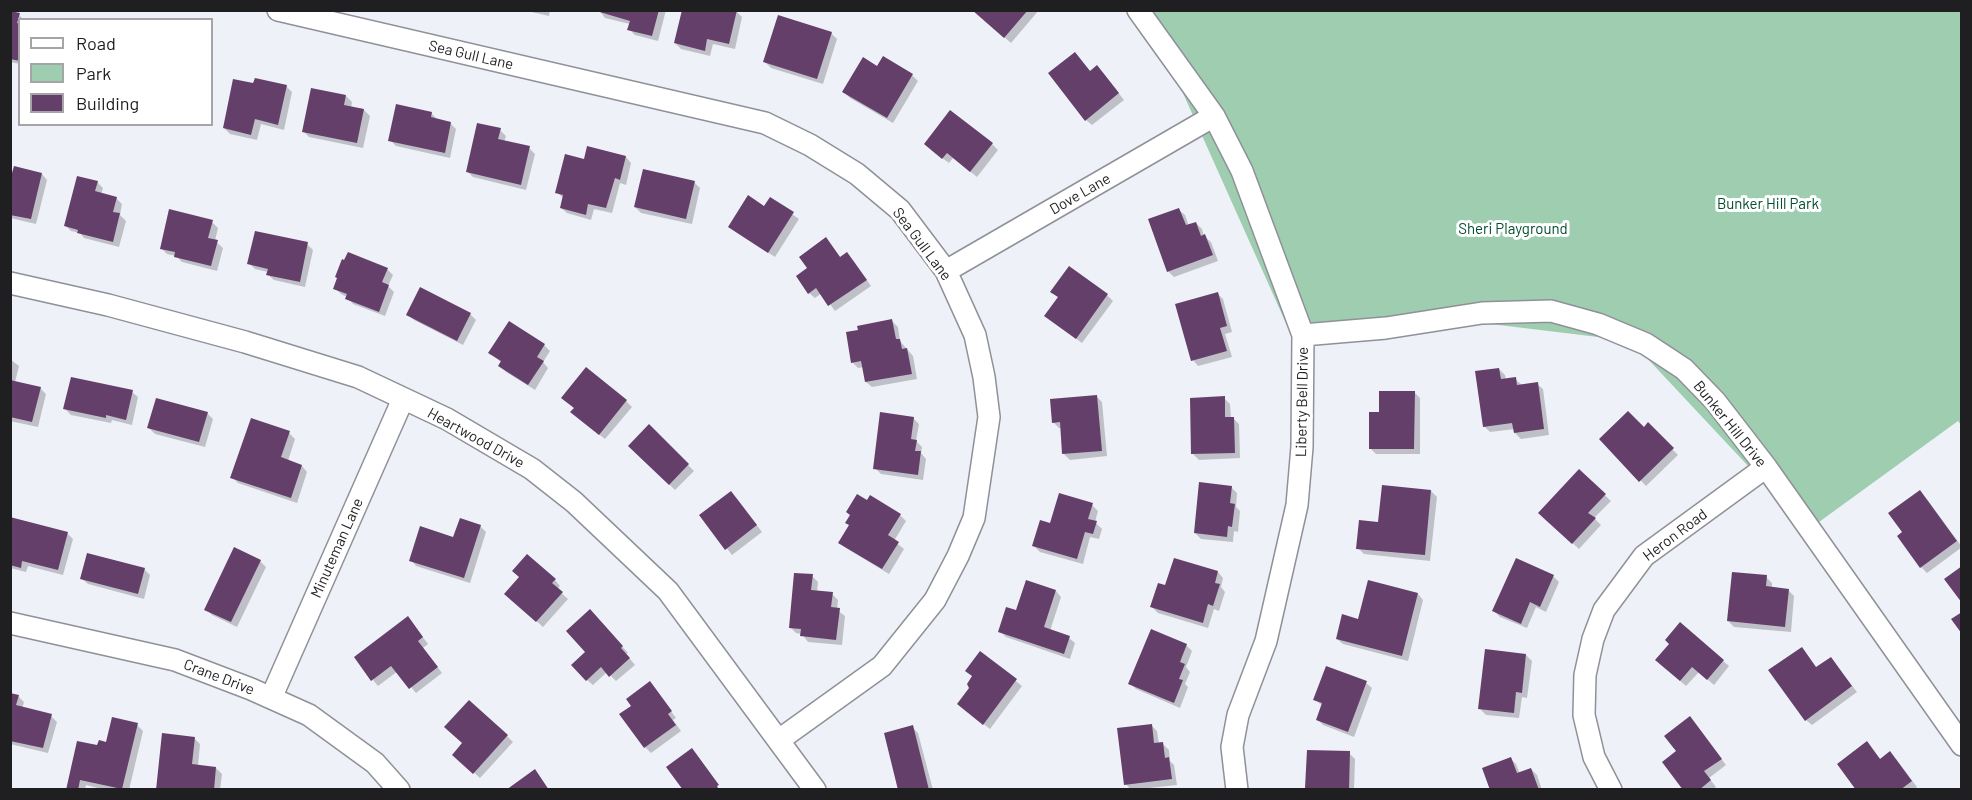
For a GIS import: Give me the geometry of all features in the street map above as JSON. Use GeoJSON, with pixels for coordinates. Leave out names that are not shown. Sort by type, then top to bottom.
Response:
{"type":"FeatureCollection","features":[{"type":"Feature","properties":{"kind":"street","name":"Sea Gull Lane"},"geometry":{"type":"LineString","coordinates":[[278,10],[765,123],[810,145],[857,174],[900,210],[946,271],[975,335],[984,377],[989,417],[974,518],[958,556],[935,600],[882,666],[779,740]]}},
{"type":"Feature","properties":{"kind":"street","name":"Liberty Bell Drive"},"geometry":{"type":"LineString","coordinates":[[1148,14],[1214,117],[1242,171],[1304,335],[1302,447],[1298,505],[1266,641],[1238,715],[1232,747],[1237,789]]}},
{"type":"Feature","properties":{"kind":"street","name":"Dove Lane"},"geometry":{"type":"LineString","coordinates":[[946,271],[1214,117]]}},
{"type":"Feature","properties":{"kind":"street","name":"Heartwood Drive"},"geometry":{"type":"LineString","coordinates":[[10,283],[108,305],[245,342],[358,377],[447,419],[532,469],[574,502],[668,591],[815,789]]}},
{"type":"Feature","properties":{"kind":"street","name":"Bunker Hill Drive"},"geometry":{"type":"LineString","coordinates":[[1304,335],[1386,328],[1482,313],[1551,311],[1598,324],[1646,344],[1684,369],[1715,401],[1766,467],[1962,745]]}},
{"type":"Feature","properties":{"kind":"street","name":"Minuteman Lane"},"geometry":{"type":"LineString","coordinates":[[271,698],[403,399]]}},
{"type":"Feature","properties":{"kind":"street","name":"Heron Road"},"geometry":{"type":"LineString","coordinates":[[1611,789],[1594,757],[1584,715],[1585,675],[1593,639],[1604,610],[1644,556],[1766,467]]}},
{"type":"Feature","properties":{"kind":"street","name":"Crane Drive"},"geometry":{"type":"LineString","coordinates":[[10,623],[175,660],[271,698],[309,715],[375,763],[399,789]]}},
{"type":"Feature","properties":{"kind":"green space","name":"Bunker Hill Park"},"geometry":{"type":"Polygon","coordinates":[[[1153,10],[1961,11],[1961,425],[1958,421],[1808,530],[1631,341],[1408,314],[1298,350],[1148,15],[1153,10]]]}},
{"type":"Feature","properties":{"kind":"building"},"geometry":{"type":"Polygon","coordinates":[[[593,10],[659,10],[652,36],[627,30],[630,21],[593,10]]]}},
{"type":"Feature","properties":{"kind":"building"},"geometry":{"type":"Polygon","coordinates":[[[682,10],[737,10],[729,44],[707,39],[705,51],[674,43],[682,10]]]}},
{"type":"Feature","properties":{"kind":"building"},"geometry":{"type":"Polygon","coordinates":[[[972,10],[1028,10],[1004,38],[972,10]]]}},
{"type":"Feature","properties":{"kind":"building"},"geometry":{"type":"Polygon","coordinates":[[[10,11],[20,13],[17,23],[18,61],[10,59],[10,11]]]}},
{"type":"Feature","properties":{"kind":"building"},"geometry":{"type":"Polygon","coordinates":[[[778,15],[832,32],[817,79],[763,62],[778,15]]]}},
{"type":"Feature","properties":{"kind":"building"},"geometry":{"type":"Polygon","coordinates":[[[1075,52],[1090,71],[1097,65],[1119,93],[1085,121],[1048,73],[1075,52]]]}},
{"type":"Feature","properties":{"kind":"building"},"geometry":{"type":"Polygon","coordinates":[[[883,56],[913,74],[887,118],[842,92],[863,57],[877,66],[883,56]]]}},
{"type":"Feature","properties":{"kind":"building"},"geometry":{"type":"Polygon","coordinates":[[[255,78],[287,85],[278,125],[255,119],[251,135],[223,128],[233,79],[253,83],[255,78]]]}},
{"type":"Feature","properties":{"kind":"building"},"geometry":{"type":"Polygon","coordinates":[[[311,88],[346,95],[344,105],[364,109],[357,143],[302,132],[311,88]]]}},
{"type":"Feature","properties":{"kind":"building"},"geometry":{"type":"Polygon","coordinates":[[[396,104],[432,112],[431,117],[451,122],[445,153],[388,141],[396,104]]]}},
{"type":"Feature","properties":{"kind":"building"},"geometry":{"type":"Polygon","coordinates":[[[950,110],[993,143],[970,172],[947,153],[942,159],[924,144],[950,110]]]}},
{"type":"Feature","properties":{"kind":"building"},"geometry":{"type":"Polygon","coordinates":[[[477,123],[501,128],[498,139],[530,146],[521,185],[466,172],[477,123]]]}},
{"type":"Feature","properties":{"kind":"building"},"geometry":{"type":"Polygon","coordinates":[[[587,146],[626,156],[620,180],[615,178],[606,208],[588,204],[586,215],[560,208],[563,195],[555,193],[565,154],[584,159],[587,146]]]}},
{"type":"Feature","properties":{"kind":"building"},"geometry":{"type":"Polygon","coordinates":[[[14,166],[42,173],[31,219],[10,215],[10,180],[14,166]]]}},
{"type":"Feature","properties":{"kind":"building"},"geometry":{"type":"Polygon","coordinates":[[[643,169],[695,181],[686,219],[634,207],[643,169]]]}},
{"type":"Feature","properties":{"kind":"building"},"geometry":{"type":"Polygon","coordinates":[[[77,176],[98,181],[95,191],[117,197],[113,212],[120,213],[113,242],[77,233],[78,230],[64,226],[77,176]]]}},
{"type":"Feature","properties":{"kind":"building"},"geometry":{"type":"Polygon","coordinates":[[[748,195],[764,206],[770,197],[794,212],[768,253],[728,227],[748,195]]]}},
{"type":"Feature","properties":{"kind":"building"},"geometry":{"type":"Polygon","coordinates":[[[1179,208],[1186,225],[1196,222],[1201,236],[1205,234],[1213,255],[1167,272],[1148,219],[1179,208]]]}},
{"type":"Feature","properties":{"kind":"building"},"geometry":{"type":"Polygon","coordinates":[[[169,209],[213,220],[208,238],[218,240],[211,266],[174,257],[175,252],[160,249],[169,209]]]}},
{"type":"Feature","properties":{"kind":"building"},"geometry":{"type":"Polygon","coordinates":[[[255,231],[308,242],[300,282],[266,275],[268,269],[247,264],[255,231]]]}},
{"type":"Feature","properties":{"kind":"building"},"geometry":{"type":"Polygon","coordinates":[[[826,237],[840,257],[847,252],[867,280],[828,306],[816,288],[808,294],[796,276],[807,268],[799,257],[826,237]]]}},
{"type":"Feature","properties":{"kind":"building"},"geometry":{"type":"Polygon","coordinates":[[[348,252],[388,268],[382,282],[389,285],[379,312],[345,299],[347,294],[333,289],[342,259],[344,260],[348,252]]]}},
{"type":"Feature","properties":{"kind":"building"},"geometry":{"type":"Polygon","coordinates":[[[1069,266],[1108,294],[1076,339],[1044,316],[1058,297],[1050,292],[1069,266]]]}},
{"type":"Feature","properties":{"kind":"building"},"geometry":{"type":"Polygon","coordinates":[[[420,287],[471,313],[457,341],[406,315],[420,287]]]}},
{"type":"Feature","properties":{"kind":"building"},"geometry":{"type":"Polygon","coordinates":[[[1218,292],[1227,326],[1220,328],[1227,351],[1191,361],[1175,304],[1218,292]]]}},
{"type":"Feature","properties":{"kind":"building"},"geometry":{"type":"Polygon","coordinates":[[[892,319],[896,339],[900,339],[902,349],[907,348],[912,374],[865,382],[861,361],[851,363],[846,332],[858,330],[857,326],[892,319]]]}},
{"type":"Feature","properties":{"kind":"building"},"geometry":{"type":"Polygon","coordinates":[[[509,321],[545,344],[537,357],[544,361],[528,385],[498,366],[501,361],[488,353],[509,321]]]}},
{"type":"Feature","properties":{"kind":"building"},"geometry":{"type":"Polygon","coordinates":[[[586,367],[627,400],[599,435],[570,412],[574,408],[561,398],[586,367]]]}},
{"type":"Feature","properties":{"kind":"building"},"geometry":{"type":"Polygon","coordinates":[[[1499,368],[1501,379],[1516,377],[1517,385],[1538,382],[1544,429],[1514,433],[1512,423],[1483,427],[1475,371],[1499,368]]]}},
{"type":"Feature","properties":{"kind":"building"},"geometry":{"type":"Polygon","coordinates":[[[71,377],[133,390],[126,420],[63,409],[71,377]]]}},
{"type":"Feature","properties":{"kind":"building"},"geometry":{"type":"Polygon","coordinates":[[[10,380],[41,387],[32,422],[10,417],[10,380]]]}},
{"type":"Feature","properties":{"kind":"building"},"geometry":{"type":"Polygon","coordinates":[[[1379,391],[1415,391],[1414,449],[1369,449],[1369,412],[1379,412],[1379,391]]]}},
{"type":"Feature","properties":{"kind":"building"},"geometry":{"type":"Polygon","coordinates":[[[1097,395],[1102,451],[1062,454],[1060,422],[1052,423],[1050,399],[1097,395]]]}},
{"type":"Feature","properties":{"kind":"building"},"geometry":{"type":"Polygon","coordinates":[[[1225,396],[1225,417],[1234,417],[1235,453],[1191,454],[1190,398],[1225,396]]]}},
{"type":"Feature","properties":{"kind":"building"},"geometry":{"type":"Polygon","coordinates":[[[156,398],[208,412],[199,442],[147,428],[156,398]]]}},
{"type":"Feature","properties":{"kind":"building"},"geometry":{"type":"Polygon","coordinates":[[[1628,411],[1644,427],[1648,422],[1674,448],[1639,482],[1599,439],[1628,411]]]}},
{"type":"Feature","properties":{"kind":"building"},"geometry":{"type":"Polygon","coordinates":[[[880,412],[914,417],[911,439],[917,440],[915,451],[921,451],[918,475],[873,469],[880,412]]]}},
{"type":"Feature","properties":{"kind":"building"},"geometry":{"type":"Polygon","coordinates":[[[251,418],[290,431],[281,457],[302,465],[291,498],[230,478],[251,418]]]}},
{"type":"Feature","properties":{"kind":"building"},"geometry":{"type":"Polygon","coordinates":[[[649,424],[689,464],[669,485],[628,446],[649,424]]]}},
{"type":"Feature","properties":{"kind":"building"},"geometry":{"type":"Polygon","coordinates":[[[1579,469],[1606,494],[1588,513],[1596,518],[1572,544],[1538,513],[1579,469]]]}},
{"type":"Feature","properties":{"kind":"building"},"geometry":{"type":"Polygon","coordinates":[[[1199,482],[1232,486],[1230,503],[1235,504],[1232,527],[1228,526],[1227,537],[1194,533],[1199,482]]]}},
{"type":"Feature","properties":{"kind":"building"},"geometry":{"type":"Polygon","coordinates":[[[1382,485],[1431,490],[1425,555],[1356,549],[1359,520],[1378,522],[1382,485]]]}},
{"type":"Feature","properties":{"kind":"building"},"geometry":{"type":"Polygon","coordinates":[[[1920,490],[1957,541],[1920,568],[1897,536],[1902,532],[1888,513],[1920,490]]]}},
{"type":"Feature","properties":{"kind":"building"},"geometry":{"type":"Polygon","coordinates":[[[731,491],[757,525],[725,550],[699,515],[731,491]]]}},
{"type":"Feature","properties":{"kind":"building"},"geometry":{"type":"Polygon","coordinates":[[[1059,493],[1093,503],[1088,519],[1097,521],[1093,534],[1085,532],[1077,559],[1032,546],[1040,520],[1050,523],[1059,493]]]}},
{"type":"Feature","properties":{"kind":"building"},"geometry":{"type":"Polygon","coordinates":[[[857,494],[867,500],[870,495],[901,514],[888,535],[899,542],[882,569],[838,543],[849,525],[845,523],[850,515],[846,512],[857,494]]]}},
{"type":"Feature","properties":{"kind":"building"},"geometry":{"type":"Polygon","coordinates":[[[10,517],[68,532],[58,570],[22,561],[21,568],[10,565],[10,517]]]}},
{"type":"Feature","properties":{"kind":"building"},"geometry":{"type":"Polygon","coordinates":[[[460,518],[481,525],[464,578],[409,561],[420,526],[453,537],[460,518]]]}},
{"type":"Feature","properties":{"kind":"building"},"geometry":{"type":"Polygon","coordinates":[[[234,547],[261,560],[231,622],[204,610],[234,547]]]}},
{"type":"Feature","properties":{"kind":"building"},"geometry":{"type":"Polygon","coordinates":[[[87,553],[145,568],[138,594],[80,579],[87,553]]]}},
{"type":"Feature","properties":{"kind":"building"},"geometry":{"type":"Polygon","coordinates":[[[527,554],[556,579],[552,583],[563,592],[536,622],[504,594],[519,577],[512,571],[527,554]]]}},
{"type":"Feature","properties":{"kind":"building"},"geometry":{"type":"Polygon","coordinates":[[[1174,558],[1218,571],[1215,583],[1220,584],[1213,606],[1208,604],[1203,623],[1150,607],[1158,583],[1165,585],[1174,558]]]}},
{"type":"Feature","properties":{"kind":"building"},"geometry":{"type":"Polygon","coordinates":[[[1516,558],[1554,575],[1540,607],[1530,602],[1521,624],[1492,611],[1516,558]]]}},
{"type":"Feature","properties":{"kind":"building"},"geometry":{"type":"Polygon","coordinates":[[[1962,566],[1962,603],[1944,579],[1962,566]]]}},
{"type":"Feature","properties":{"kind":"building"},"geometry":{"type":"Polygon","coordinates":[[[1732,572],[1767,575],[1766,586],[1789,589],[1785,627],[1727,621],[1732,572]]]}},
{"type":"Feature","properties":{"kind":"building"},"geometry":{"type":"Polygon","coordinates":[[[794,573],[813,574],[811,590],[833,592],[831,607],[840,608],[836,640],[800,636],[801,629],[789,628],[794,573]]]}},
{"type":"Feature","properties":{"kind":"building"},"geometry":{"type":"Polygon","coordinates":[[[1026,580],[1056,590],[1044,627],[1070,636],[1064,654],[998,632],[1006,607],[1016,610],[1026,580]]]}},
{"type":"Feature","properties":{"kind":"building"},"geometry":{"type":"Polygon","coordinates":[[[1368,580],[1418,593],[1402,656],[1336,639],[1342,614],[1358,619],[1368,580]]]}},
{"type":"Feature","properties":{"kind":"building"},"geometry":{"type":"Polygon","coordinates":[[[590,609],[623,646],[621,648],[630,658],[609,677],[601,667],[586,681],[571,665],[585,652],[566,631],[590,609]]]}},
{"type":"Feature","properties":{"kind":"building"},"geometry":{"type":"Polygon","coordinates":[[[1962,612],[1962,634],[1951,619],[1962,612]]]}},
{"type":"Feature","properties":{"kind":"building"},"geometry":{"type":"Polygon","coordinates":[[[408,616],[423,637],[418,641],[438,667],[409,689],[391,666],[371,681],[354,657],[408,616]]]}},
{"type":"Feature","properties":{"kind":"building"},"geometry":{"type":"Polygon","coordinates":[[[1680,622],[1724,660],[1707,680],[1692,667],[1680,681],[1655,660],[1669,644],[1665,640],[1680,622]]]}},
{"type":"Feature","properties":{"kind":"building"},"geometry":{"type":"Polygon","coordinates":[[[1151,629],[1187,644],[1180,662],[1185,664],[1179,679],[1183,680],[1174,703],[1128,684],[1151,629]]]}},
{"type":"Feature","properties":{"kind":"building"},"geometry":{"type":"Polygon","coordinates":[[[1802,647],[1816,667],[1831,657],[1852,686],[1805,721],[1768,670],[1802,647]]]}},
{"type":"Feature","properties":{"kind":"building"},"geometry":{"type":"Polygon","coordinates":[[[1485,649],[1526,654],[1522,693],[1516,692],[1514,713],[1478,709],[1485,649]]]}},
{"type":"Feature","properties":{"kind":"building"},"geometry":{"type":"Polygon","coordinates":[[[980,651],[1017,679],[983,725],[957,704],[969,688],[967,684],[972,676],[965,671],[980,651]]]}},
{"type":"Feature","properties":{"kind":"building"},"geometry":{"type":"Polygon","coordinates":[[[1326,666],[1367,681],[1348,732],[1316,720],[1322,703],[1313,700],[1326,666]]]}},
{"type":"Feature","properties":{"kind":"building"},"geometry":{"type":"Polygon","coordinates":[[[650,681],[672,711],[668,714],[676,725],[644,748],[619,714],[631,706],[626,699],[650,681]]]}},
{"type":"Feature","properties":{"kind":"building"},"geometry":{"type":"Polygon","coordinates":[[[10,693],[19,695],[16,705],[52,714],[43,748],[10,741],[10,693]]]}},
{"type":"Feature","properties":{"kind":"building"},"geometry":{"type":"Polygon","coordinates":[[[469,700],[508,735],[473,774],[452,755],[462,743],[444,727],[469,700]]]}},
{"type":"Feature","properties":{"kind":"building"},"geometry":{"type":"Polygon","coordinates":[[[1690,716],[1722,759],[1704,771],[1711,780],[1699,790],[1683,790],[1662,762],[1676,751],[1664,736],[1690,716]]]}},
{"type":"Feature","properties":{"kind":"building"},"geometry":{"type":"Polygon","coordinates":[[[112,717],[138,723],[122,789],[80,780],[78,790],[66,790],[77,741],[97,745],[99,740],[106,742],[112,717]]]}},
{"type":"Feature","properties":{"kind":"building"},"geometry":{"type":"Polygon","coordinates":[[[1152,724],[1154,743],[1163,742],[1165,758],[1169,757],[1172,779],[1124,785],[1117,728],[1152,724]]]}},
{"type":"Feature","properties":{"kind":"building"},"geometry":{"type":"Polygon","coordinates":[[[913,725],[929,790],[898,790],[884,733],[913,725]]]}},
{"type":"Feature","properties":{"kind":"building"},"geometry":{"type":"Polygon","coordinates":[[[162,733],[195,737],[192,764],[216,767],[214,790],[156,790],[162,733]]]}},
{"type":"Feature","properties":{"kind":"building"},"geometry":{"type":"Polygon","coordinates":[[[1867,741],[1880,759],[1890,751],[1912,781],[1900,790],[1856,790],[1837,764],[1867,741]]]}},
{"type":"Feature","properties":{"kind":"building"},"geometry":{"type":"Polygon","coordinates":[[[692,748],[719,785],[717,786],[719,790],[683,790],[666,767],[692,748]]]}},
{"type":"Feature","properties":{"kind":"building"},"geometry":{"type":"Polygon","coordinates":[[[1307,750],[1350,751],[1349,790],[1305,788],[1307,750]]]}},
{"type":"Feature","properties":{"kind":"building"},"geometry":{"type":"Polygon","coordinates":[[[1511,757],[1517,773],[1531,768],[1539,790],[1490,790],[1482,768],[1511,757]]]}},
{"type":"Feature","properties":{"kind":"building"},"geometry":{"type":"Polygon","coordinates":[[[535,769],[549,790],[506,790],[535,769]]]}},
{"type":"Feature","properties":{"kind":"park label","name":"Sheri Playground"},"geometry":{"type":"Point","coordinates":[1513,229]}}]}
